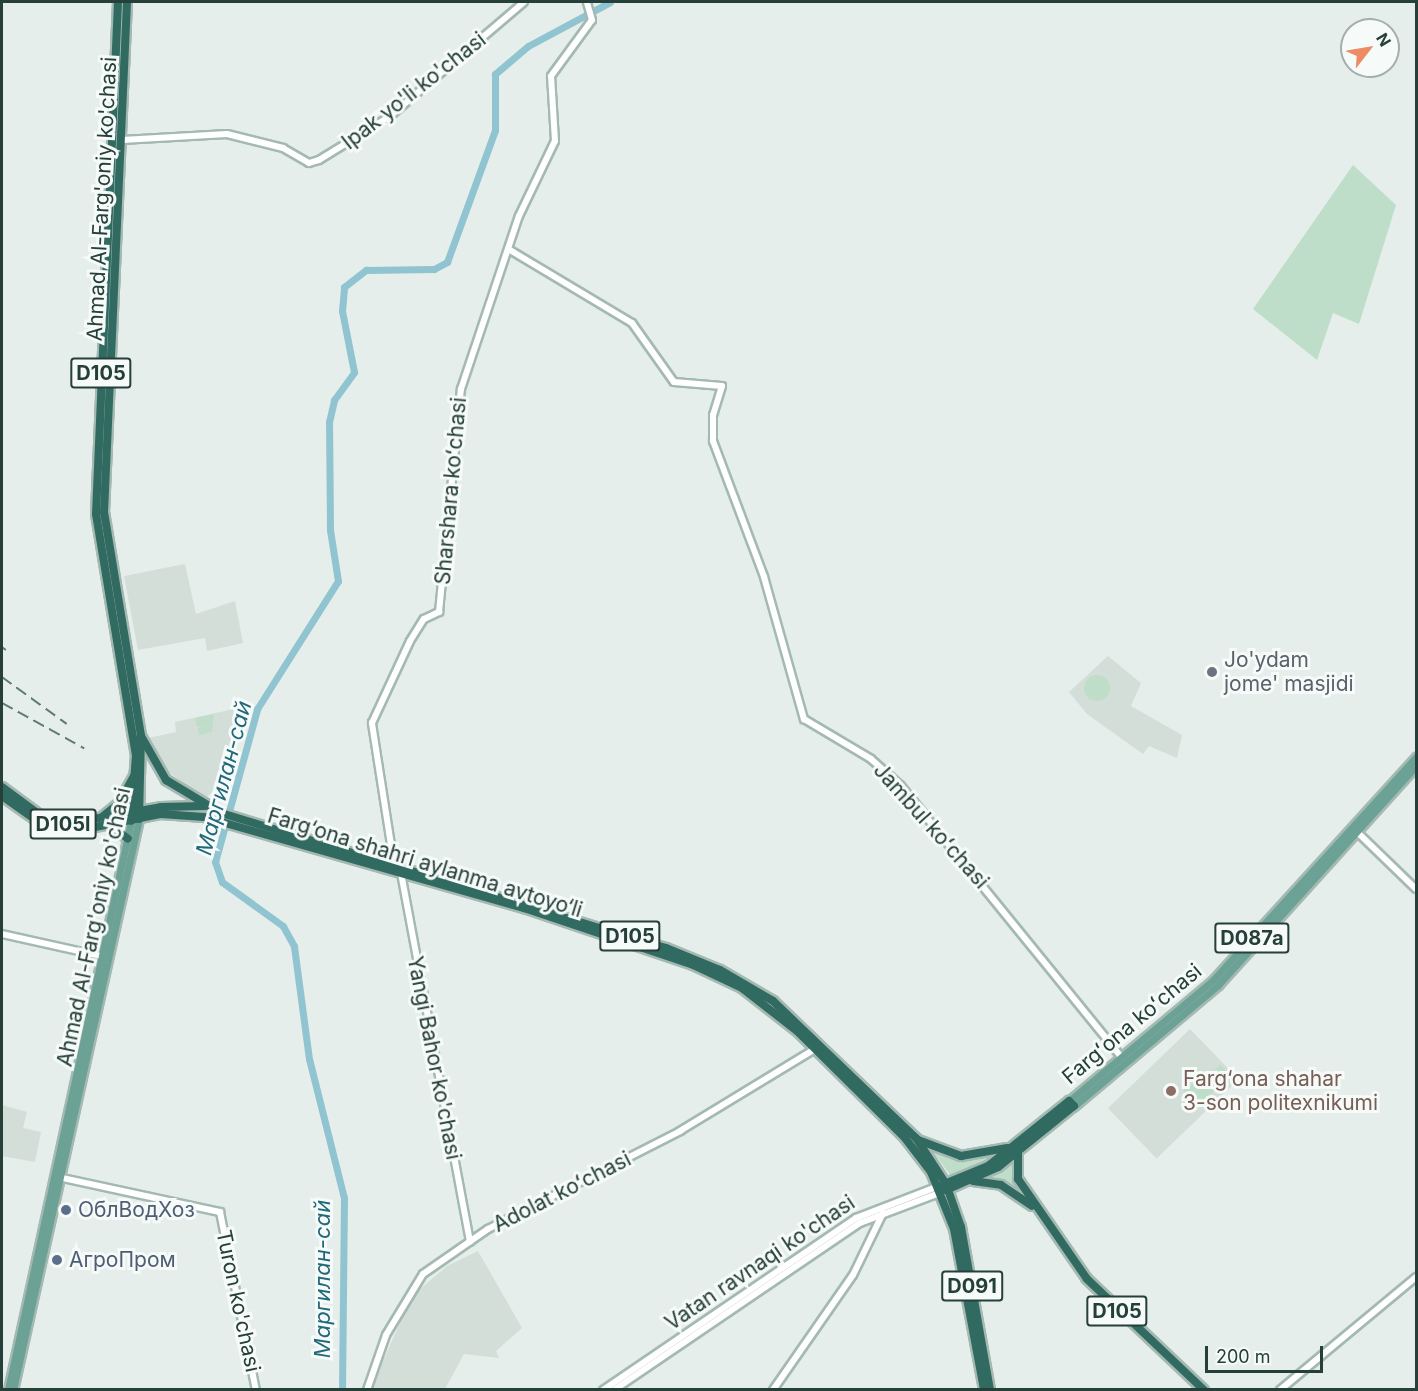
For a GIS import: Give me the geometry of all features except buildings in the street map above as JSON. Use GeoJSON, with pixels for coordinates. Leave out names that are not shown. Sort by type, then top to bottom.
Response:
{"type":"FeatureCollection","features":[{"type":"Feature","properties":{"kind":"highway","name":"Ahmad Al-Farg'oniy ko'chasi"},"geometry":{"type":"LineString","coordinates":[[118,2],[96,514],[137,765],[136,816]]}},
{"type":"Feature","properties":{"kind":"highway","name":"Ahmad Al-Farg'oniy ko'chasi"},"geometry":{"type":"LineString","coordinates":[[127,2],[104,512],[141,735],[136,816]]}},
{"type":"Feature","properties":{"kind":"highway"},"geometry":{"type":"LineString","coordinates":[[112,141],[122,140]]}},
{"type":"Feature","properties":{"kind":"highway"},"geometry":{"type":"LineString","coordinates":[[141,735],[160,773],[207,806]]}},
{"type":"Feature","properties":{"kind":"highway"},"geometry":{"type":"LineString","coordinates":[[92,822],[119,804],[137,765]]}},
{"type":"Feature","properties":{"kind":"highway","name":"D105l"},"geometry":{"type":"LineString","coordinates":[[2,787],[6,796],[51,828],[80,832],[109,826],[136,816]]}},
{"type":"Feature","properties":{"kind":"highway","name":"D105l"},"geometry":{"type":"LineString","coordinates":[[6,796],[54,822],[92,822],[136,816]]}},
{"type":"Feature","properties":{"kind":"highway"},"geometry":{"type":"LineString","coordinates":[[136,816],[207,806]]}},
{"type":"Feature","properties":{"kind":"highway","name":"D105"},"geometry":{"type":"LineString","coordinates":[[207,806],[219,817]]}},
{"type":"Feature","properties":{"kind":"highway","name":"D105"},"geometry":{"type":"LineString","coordinates":[[136,816],[181,814],[219,817],[235,821]]}},
{"type":"Feature","properties":{"kind":"highway","name":"Farg‘ona shahri aylanma avtoyo‘li"},"geometry":{"type":"LineString","coordinates":[[235,821],[394,864],[695,959],[764,995],[916,1138],[944,1188]]}},
{"type":"Feature","properties":{"kind":"highway","name":"Farg‘ona shahri aylanma avtoyo‘li"},"geometry":{"type":"LineString","coordinates":[[235,821],[401,873],[584,925],[717,974],[768,1005],[815,1049],[905,1138],[944,1188]]}},
{"type":"Feature","properties":{"kind":"highway"},"geometry":{"type":"LineString","coordinates":[[109,826],[122,829],[128,839]]}},
{"type":"Feature","properties":{"kind":"highway","name":"Fargʻona koʻchasi"},"geometry":{"type":"LineString","coordinates":[[944,1188],[971,1181],[1072,1103]]}},
{"type":"Feature","properties":{"kind":"highway","name":"D105"},"geometry":{"type":"LineString","coordinates":[[916,1138],[961,1156],[1016,1148],[1016,1175],[1096,1290],[1204,1389]]}},
{"type":"Feature","properties":{"kind":"highway","name":"Fargʻona koʻchasi"},"geometry":{"type":"LineString","coordinates":[[944,1188],[1016,1148]]}},
{"type":"Feature","properties":{"kind":"highway","name":"D105"},"geometry":{"type":"LineString","coordinates":[[971,1181],[1004,1187],[1045,1219]]}},
{"type":"Feature","properties":{"kind":"highway","name":"D091"},"geometry":{"type":"LineString","coordinates":[[944,1188],[954,1229],[984,1389]]}},
{"type":"Feature","properties":{"kind":"highway","name":"D091"},"geometry":{"type":"LineString","coordinates":[[944,1188],[961,1227],[990,1389]]}},
{"type":"Feature","properties":{"kind":"main road","name":"Fargʻona koʻchasi"},"geometry":{"type":"LineString","coordinates":[[1072,1103],[1218,985],[1416,757]]}},
{"type":"Feature","properties":{"kind":"main road","name":"Fargʻona koʻchasi"},"geometry":{"type":"LineString","coordinates":[[1072,1103],[1213,981],[1416,766]]}},
{"type":"Feature","properties":{"kind":"main road","name":"Ahmad Al-Farg'oniy ko'chasi"},"geometry":{"type":"LineString","coordinates":[[104,956],[128,839],[136,816]]}},
{"type":"Feature","properties":{"kind":"main road","name":"Ahmad Al-Farg'oniy ko'chasi"},"geometry":{"type":"LineString","coordinates":[[8,1389],[136,816]]}},
{"type":"Feature","properties":{"kind":"main road","name":"Ahmad Al-Farg'oniy ko'chasi"},"geometry":{"type":"LineString","coordinates":[[13,1389],[56,1177]]}},
{"type":"Feature","properties":{"kind":"street","name":"Ipak yo'li ko'chasi"},"geometry":{"type":"LineString","coordinates":[[122,140],[227,134],[283,148],[309,163],[320,160],[389,117],[524,2]]}},
{"type":"Feature","properties":{"kind":"street","name":"Sharshara koʻchasi"},"geometry":{"type":"LineString","coordinates":[[394,864],[372,723],[410,641],[424,619],[439,612],[458,451],[457,405],[510,250],[519,216],[556,134],[551,73],[592,17],[587,2]]}},
{"type":"Feature","properties":{"kind":"street","name":"Jambul koʻchasi"},"geometry":{"type":"LineString","coordinates":[[510,250],[632,323],[677,382],[722,386],[713,415],[713,441],[757,559],[804,719],[872,759],[901,786],[1122,1058]]}},
{"type":"Feature","properties":{"kind":"street"},"geometry":{"type":"LineString","coordinates":[[1354,830],[1416,889]]}},
{"type":"Feature","properties":{"kind":"street","name":"Yangi Bahor ko'chasi"},"geometry":{"type":"LineString","coordinates":[[401,873],[470,1242]]}},
{"type":"Feature","properties":{"kind":"street"},"geometry":{"type":"LineString","coordinates":[[2,934],[104,956]]}},
{"type":"Feature","properties":{"kind":"street","name":"Adolat koʻchasi"},"geometry":{"type":"LineString","coordinates":[[367,1389],[386,1335],[408,1294],[423,1274],[470,1242],[680,1131],[815,1049]]}},
{"type":"Feature","properties":{"kind":"street","name":"Turon ko'chasi"},"geometry":{"type":"LineString","coordinates":[[56,1177],[220,1212],[256,1389]]}},
{"type":"Feature","properties":{"kind":"street","name":"Vatan ravnaqi ko'chasi"},"geometry":{"type":"LineString","coordinates":[[603,1389],[626,1378],[882,1213],[944,1188]]}},
{"type":"Feature","properties":{"kind":"street","name":"Vatan ravnaqi ko'chasi"},"geometry":{"type":"LineString","coordinates":[[614,1389],[626,1378],[856,1218],[944,1188]]}},
{"type":"Feature","properties":{"kind":"street"},"geometry":{"type":"LineString","coordinates":[[773,1389],[854,1275],[882,1213]]}},
{"type":"Feature","properties":{"kind":"street"},"geometry":{"type":"LineString","coordinates":[[1280,1389],[1416,1277]]}},
{"type":"Feature","properties":{"kind":"shaded area"},"geometry":{"type":"Polygon","coordinates":[[[185,564],[196,614],[235,601],[243,643],[207,651],[205,638],[138,650],[124,576],[185,564]]]}},
{"type":"Feature","properties":{"kind":"shaded area"},"geometry":{"type":"Polygon","coordinates":[[[1108,656],[1141,683],[1131,706],[1182,735],[1177,758],[1149,746],[1143,754],[1087,714],[1069,692],[1108,656]]]}},
{"type":"Feature","properties":{"kind":"shaded area"},"geometry":{"type":"Polygon","coordinates":[[[243,707],[222,785],[204,799],[165,769],[148,738],[176,732],[175,722],[243,707]]]}},
{"type":"Feature","properties":{"kind":"shaded area","name":"Farg‘ona shahar 3-son politexnikumi"},"geometry":{"type":"Polygon","coordinates":[[[1190,1029],[1239,1079],[1157,1159],[1108,1108],[1190,1029]]]}},
{"type":"Feature","properties":{"kind":"shaded area"},"geometry":{"type":"Polygon","coordinates":[[[2,1105],[27,1112],[23,1128],[41,1132],[35,1162],[2,1156],[2,1105]]]}},
{"type":"Feature","properties":{"kind":"shaded area"},"geometry":{"type":"Polygon","coordinates":[[[478,1251],[522,1328],[496,1351],[499,1358],[464,1354],[445,1389],[370,1390],[412,1296],[447,1266],[478,1251]]]}},
{"type":"Feature","properties":{"kind":"green space"},"geometry":{"type":"Polygon","coordinates":[[[1353,165],[1396,205],[1359,324],[1333,313],[1317,360],[1253,309],[1353,165]]]}},
{"type":"Feature","properties":{"kind":"green space"},"geometry":{"type":"Polygon","coordinates":[[[1097,675],[1106,679],[1110,688],[1106,697],[1097,701],[1088,697],[1084,688],[1088,679],[1097,675]]]}},
{"type":"Feature","properties":{"kind":"green space"},"geometry":{"type":"Polygon","coordinates":[[[214,714],[212,732],[199,735],[198,728],[210,725],[197,727],[195,718],[214,714]]]}},
{"type":"Feature","properties":{"kind":"green space"},"geometry":{"type":"Polygon","coordinates":[[[1221,1065],[1228,1073],[1224,1082],[1198,1106],[1185,1103],[1184,1090],[1221,1065]]]}},
{"type":"Feature","properties":{"kind":"green space"},"geometry":{"type":"Polygon","coordinates":[[[931,1149],[964,1159],[997,1156],[950,1175],[931,1149]]]}},
{"type":"Feature","properties":{"kind":"green space"},"geometry":{"type":"Polygon","coordinates":[[[1012,1163],[1014,1180],[1024,1194],[986,1179],[1012,1163]]]}},
{"type":"Feature","properties":{"kind":"waterway","name":"Маргилан-сай"},"geometry":{"type":"LineString","coordinates":[[342,1390],[344,1198],[309,1059],[294,946],[283,926],[222,882],[215,862],[257,709],[338,581],[330,530],[329,422],[334,400],[354,372],[342,311],[344,287],[366,270],[434,269],[447,262],[495,130],[495,74],[528,46],[610,2]]}},
{"type":"Feature","properties":{"kind":"railway"},"geometry":{"type":"LineString","coordinates":[[2,647],[6,650]]}},
{"type":"Feature","properties":{"kind":"railway"},"geometry":{"type":"LineString","coordinates":[[2,677],[67,724]]}},
{"type":"Feature","properties":{"kind":"railway"},"geometry":{"type":"LineString","coordinates":[[2,703],[84,748]]}},
{"type":"Feature","properties":{"kind":"place","name":"Jo'ydam jome' masjidi"},"geometry":{"type":"Point","coordinates":[1212,672]}},
{"type":"Feature","properties":{"kind":"place","name":"Farg‘ona shahar 3-son politexnikumi"},"geometry":{"type":"Point","coordinates":[1171,1091]}},
{"type":"Feature","properties":{"kind":"place","name":"ОблВодХоз"},"geometry":{"type":"Point","coordinates":[66,1210]}},
{"type":"Feature","properties":{"kind":"place","name":"АгроПром"},"geometry":{"type":"Point","coordinates":[57,1260]}}]}
